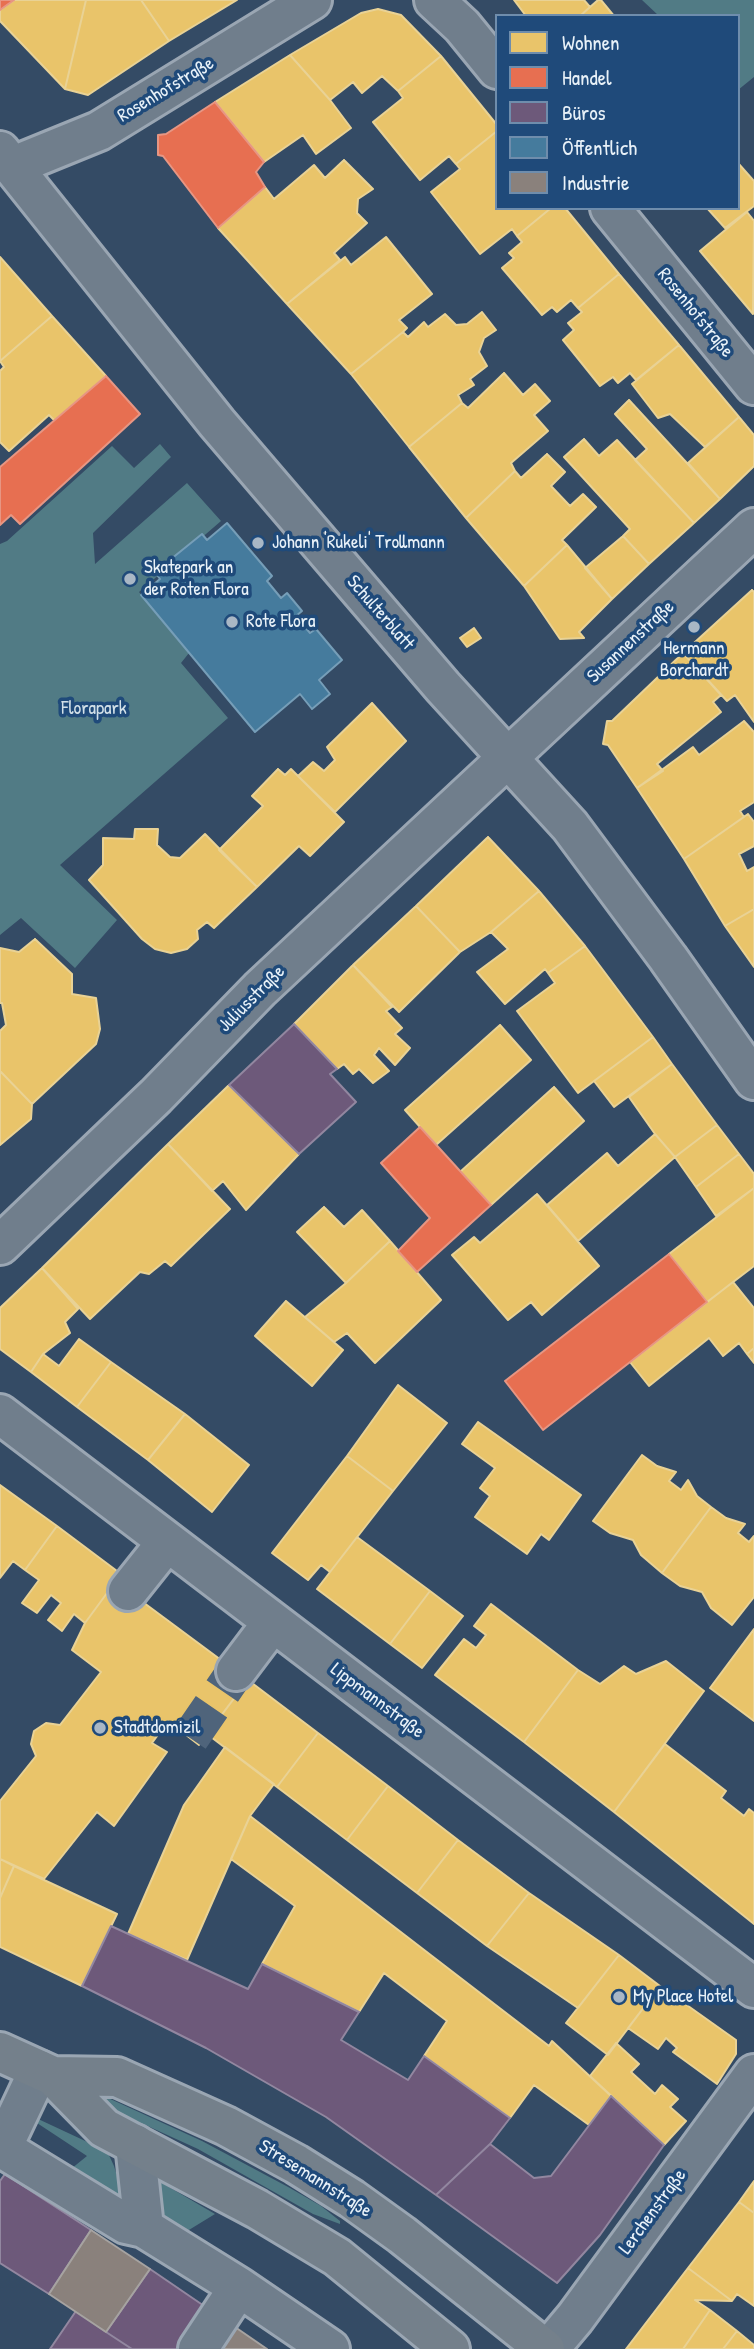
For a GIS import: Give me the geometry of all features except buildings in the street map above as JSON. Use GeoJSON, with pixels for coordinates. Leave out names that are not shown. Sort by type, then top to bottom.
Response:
{"type":"FeatureCollection","features":[{"type":"Feature","properties":{"kind":"main road","name":"Stresemannstraße"},"geometry":{"type":"LineString","coordinates":[[0,2052],[46,2073],[104,2128],[257,2208],[337,2257],[450,2349]]}},
{"type":"Feature","properties":{"kind":"main road","name":"Stresemannstraße"},"geometry":{"type":"LineString","coordinates":[[46,2073],[117,2077],[226,2126],[296,2164],[402,2235],[547,2349]]}},
{"type":"Feature","properties":{"kind":"street","name":"Rosenhofstraße"},"geometry":{"type":"LineString","coordinates":[[6,159],[99,131],[312,0]]}},
{"type":"Feature","properties":{"kind":"street"},"geometry":{"type":"LineString","coordinates":[[434,0],[462,26],[495,67]]}},
{"type":"Feature","properties":{"kind":"street","name":"Schulterblatt"},"geometry":{"type":"LineString","coordinates":[[6,159],[217,423],[443,687],[570,826],[754,1080]]}},
{"type":"Feature","properties":{"kind":"street","name":"Rosenhofstraße"},"geometry":{"type":"LineString","coordinates":[[612,210],[754,386]]}},
{"type":"Feature","properties":{"kind":"street","name":"Susannenstraße"},"geometry":{"type":"LineString","coordinates":[[507,757],[754,528]]}},
{"type":"Feature","properties":{"kind":"street","name":"Juliusstraße"},"geometry":{"type":"LineString","coordinates":[[0,1245],[156,1096],[260,989],[507,757]]}},
{"type":"Feature","properties":{"kind":"street","name":"Lippmannstraße"},"geometry":{"type":"LineString","coordinates":[[0,1414],[754,1988]]}},
{"type":"Feature","properties":{"kind":"street"},"geometry":{"type":"LineString","coordinates":[[128,1591],[167,1542]]}},
{"type":"Feature","properties":{"kind":"street"},"geometry":{"type":"LineString","coordinates":[[236,1671],[273,1622]]}},
{"type":"Feature","properties":{"kind":"street"},"geometry":{"type":"LineString","coordinates":[[46,2073],[1,2148],[126,2224],[144,2228],[239,2287],[330,2349]]}},
{"type":"Feature","properties":{"kind":"street","name":"Lerchenstraße"},"geometry":{"type":"LineString","coordinates":[[547,2349],[583,2307],[754,2074]]}},
{"type":"Feature","properties":{"kind":"street"},"geometry":{"type":"LineString","coordinates":[[135,2144],[144,2228]]}},
{"type":"Feature","properties":{"kind":"street"},"geometry":{"type":"LineString","coordinates":[[198,2349],[239,2287]]}},
{"type":"Feature","properties":{"kind":"green space"},"geometry":{"type":"Polygon","coordinates":[[[642,0],[754,0],[754,77],[740,88],[740,14],[657,14],[642,0]]]}},
{"type":"Feature","properties":{"kind":"green space","name":"Florapark"},"geometry":{"type":"Polygon","coordinates":[[[160,444],[171,457],[93,533],[95,564],[187,483],[221,521],[139,592],[189,653],[181,663],[228,718],[60,865],[117,920],[75,968],[21,918],[0,935],[0,544],[7,541],[112,446],[134,468],[160,444]]]}},
{"type":"Feature","properties":{"kind":"green space"},"geometry":{"type":"Polygon","coordinates":[[[82,2086],[202,2141],[290,2188],[321,2206],[340,2221],[340,2224],[313,2214],[198,2149],[106,2107],[82,2086]]]}},
{"type":"Feature","properties":{"kind":"green space"},"geometry":{"type":"Polygon","coordinates":[[[36,2118],[108,2153],[120,2186],[122,2210],[66,2173],[87,2156],[37,2123],[20,2139],[36,2118]]]}},
{"type":"Feature","properties":{"kind":"green space"},"geometry":{"type":"Polygon","coordinates":[[[150,2176],[215,2214],[184,2233],[158,2217],[150,2176]]]}},
{"type":"Feature","properties":{"kind":"tunnel"},"geometry":{"type":"LineString","coordinates":[[190,1738],[236,1671]]}},
{"type":"Feature","properties":{"kind":"place","name":"Johann 'Rukeli' Trollmann"},"geometry":{"type":"Point","coordinates":[258,543]}},
{"type":"Feature","properties":{"kind":"place","name":"Skatepark an der Roten Flora"},"geometry":{"type":"Point","coordinates":[130,579]}},
{"type":"Feature","properties":{"kind":"place","name":"Rote Flora"},"geometry":{"type":"Point","coordinates":[232,622]}},
{"type":"Feature","properties":{"kind":"place","name":"Hermann Borchardt"},"geometry":{"type":"Point","coordinates":[694,627]}},
{"type":"Feature","properties":{"kind":"place","name":"Stadtdomizil"},"geometry":{"type":"Point","coordinates":[100,1728]}},
{"type":"Feature","properties":{"kind":"place","name":"My Place Hotel"},"geometry":{"type":"Point","coordinates":[619,1997]}}]}
